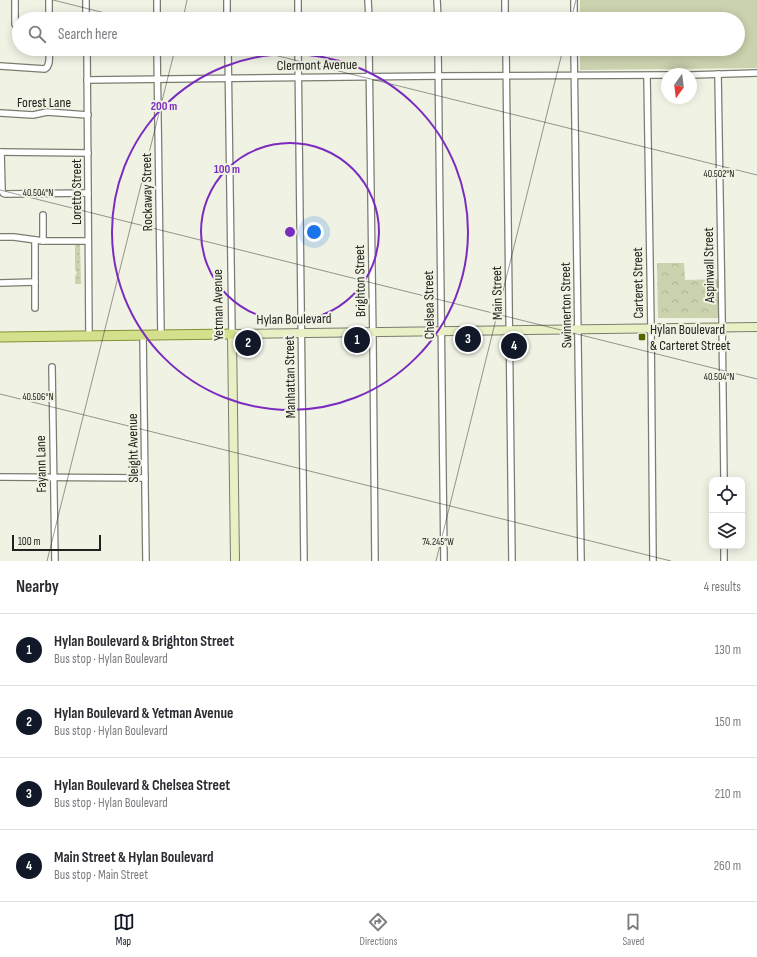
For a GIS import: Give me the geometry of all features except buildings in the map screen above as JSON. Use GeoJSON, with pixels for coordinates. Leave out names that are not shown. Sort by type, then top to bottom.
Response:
{"type":"FeatureCollection","features":[{"type":"Feature","properties":{"kind":"main road","name":"Hylan Boulevard"},"geometry":{"type":"LineString","coordinates":[[0,337],[232,334]]}},
{"type":"Feature","properties":{"kind":"street"},"geometry":{"type":"LineString","coordinates":[[15,0],[16,12]]}},
{"type":"Feature","properties":{"kind":"street"},"geometry":{"type":"LineString","coordinates":[[50,0],[50,12]]}},
{"type":"Feature","properties":{"kind":"street"},"geometry":{"type":"LineString","coordinates":[[86,0],[86,12]]}},
{"type":"Feature","properties":{"kind":"street"},"geometry":{"type":"LineString","coordinates":[[157,0],[157,12]]}},
{"type":"Feature","properties":{"kind":"street"},"geometry":{"type":"LineString","coordinates":[[227,0],[227,12]]}},
{"type":"Feature","properties":{"kind":"street"},"geometry":{"type":"LineString","coordinates":[[298,0],[298,12]]}},
{"type":"Feature","properties":{"kind":"street"},"geometry":{"type":"LineString","coordinates":[[368,0],[369,12]]}},
{"type":"Feature","properties":{"kind":"street"},"geometry":{"type":"LineString","coordinates":[[438,0],[438,12]]}},
{"type":"Feature","properties":{"kind":"street"},"geometry":{"type":"LineString","coordinates":[[505,0],[505,12]]}},
{"type":"Feature","properties":{"kind":"street"},"geometry":{"type":"LineString","coordinates":[[574,0],[574,12]]}},
{"type":"Feature","properties":{"kind":"street"},"geometry":{"type":"LineString","coordinates":[[0,66],[45,69],[49,64],[49,56]]}},
{"type":"Feature","properties":{"kind":"street","name":"Loretto Street"},"geometry":{"type":"LineString","coordinates":[[87,56],[89,336]]}},
{"type":"Feature","properties":{"kind":"street","name":"Rockaway Street"},"geometry":{"type":"LineString","coordinates":[[157,56],[161,335]]}},
{"type":"Feature","properties":{"kind":"street","name":"Yetman Avenue"},"geometry":{"type":"LineString","coordinates":[[228,56],[235,561]]}},
{"type":"Feature","properties":{"kind":"street","name":"Manhattan Street"},"geometry":{"type":"LineString","coordinates":[[298,56],[304,561]]}},
{"type":"Feature","properties":{"kind":"street","name":"Brighton Street"},"geometry":{"type":"LineString","coordinates":[[369,56],[375,561]]}},
{"type":"Feature","properties":{"kind":"street","name":"Chelsea Street"},"geometry":{"type":"LineString","coordinates":[[438,56],[444,561]]}},
{"type":"Feature","properties":{"kind":"street","name":"Main Street"},"geometry":{"type":"LineString","coordinates":[[506,56],[512,561]]}},
{"type":"Feature","properties":{"kind":"street","name":"Swinnerton Street"},"geometry":{"type":"LineString","coordinates":[[574,56],[582,561]]}},
{"type":"Feature","properties":{"kind":"street"},"geometry":{"type":"LineString","coordinates":[[697,75],[757,73]]}},
{"type":"Feature","properties":{"kind":"street","name":"Aspinwall Street"},"geometry":{"type":"LineString","coordinates":[[718,74],[724,477]]}},
{"type":"Feature","properties":{"kind":"street","name":"Clermont Avenue"},"geometry":{"type":"LineString","coordinates":[[87,80],[506,75],[661,75]]}},
{"type":"Feature","properties":{"kind":"street","name":"Carteret Street"},"geometry":{"type":"LineString","coordinates":[[647,76],[653,561]]}},
{"type":"Feature","properties":{"kind":"street","name":"Forest Lane"},"geometry":{"type":"LineString","coordinates":[[0,113],[33,115],[47,112],[88,115]]}},
{"type":"Feature","properties":{"kind":"street"},"geometry":{"type":"LineString","coordinates":[[88,153],[1,152],[3,193],[88,193]]}},
{"type":"Feature","properties":{"kind":"street"},"geometry":{"type":"LineString","coordinates":[[43,215],[43,241]]}},
{"type":"Feature","properties":{"kind":"street"},"geometry":{"type":"LineString","coordinates":[[0,237],[14,237],[43,241],[88,241]]}},
{"type":"Feature","properties":{"kind":"street"},"geometry":{"type":"LineString","coordinates":[[35,240],[35,308]]}},
{"type":"Feature","properties":{"kind":"street"},"geometry":{"type":"LineString","coordinates":[[0,283],[35,282]]}},
{"type":"Feature","properties":{"kind":"street","name":"Hylan Boulevard"},"geometry":{"type":"LineString","coordinates":[[232,334],[757,327]]}},
{"type":"Feature","properties":{"kind":"street","name":"Sleight Avenue"},"geometry":{"type":"LineString","coordinates":[[143,335],[146,561]]}},
{"type":"Feature","properties":{"kind":"street","name":"Fayann Lane"},"geometry":{"type":"LineString","coordinates":[[52,367],[55,561]]}},
{"type":"Feature","properties":{"kind":"street"},"geometry":{"type":"LineString","coordinates":[[0,477],[145,478]]}},
{"type":"Feature","properties":{"kind":"street"},"geometry":{"type":"LineString","coordinates":[[724,549],[724,561]]}},
{"type":"Feature","properties":{"kind":"green space"},"geometry":{"type":"Polygon","coordinates":[[[580,0],[757,0],[757,68],[580,70],[580,56],[745,56],[745,12],[580,12],[580,0]]]}},
{"type":"Feature","properties":{"kind":"green space"},"geometry":{"type":"Polygon","coordinates":[[[75,245],[80,245],[81,284],[75,284],[75,276],[77,273],[75,270],[75,245]]]}},
{"type":"Feature","properties":{"kind":"green space"},"geometry":{"type":"Polygon","coordinates":[[[657,263],[684,263],[685,280],[718,279],[719,318],[658,318],[657,263]]]}},
{"type":"Feature","properties":{"kind":"place","name":"Hylan Boulevard & Carteret Street"},"geometry":{"type":"Point","coordinates":[642,337]}},
{"type":"Feature","properties":{"kind":"place","name":"Hylan Boulevard & Chelsea Street"},"geometry":{"type":"Point","coordinates":[468,339]}},
{"type":"Feature","properties":{"kind":"place","name":"Hylan Boulevard & Brighton Street"},"geometry":{"type":"Point","coordinates":[357,340]}},
{"type":"Feature","properties":{"kind":"place","name":"Hylan Boulevard & Yetman Avenue"},"geometry":{"type":"Point","coordinates":[248,343]}},
{"type":"Feature","properties":{"kind":"place","name":"Main Street & Hylan Boulevard"},"geometry":{"type":"Point","coordinates":[514,346]}}]}
